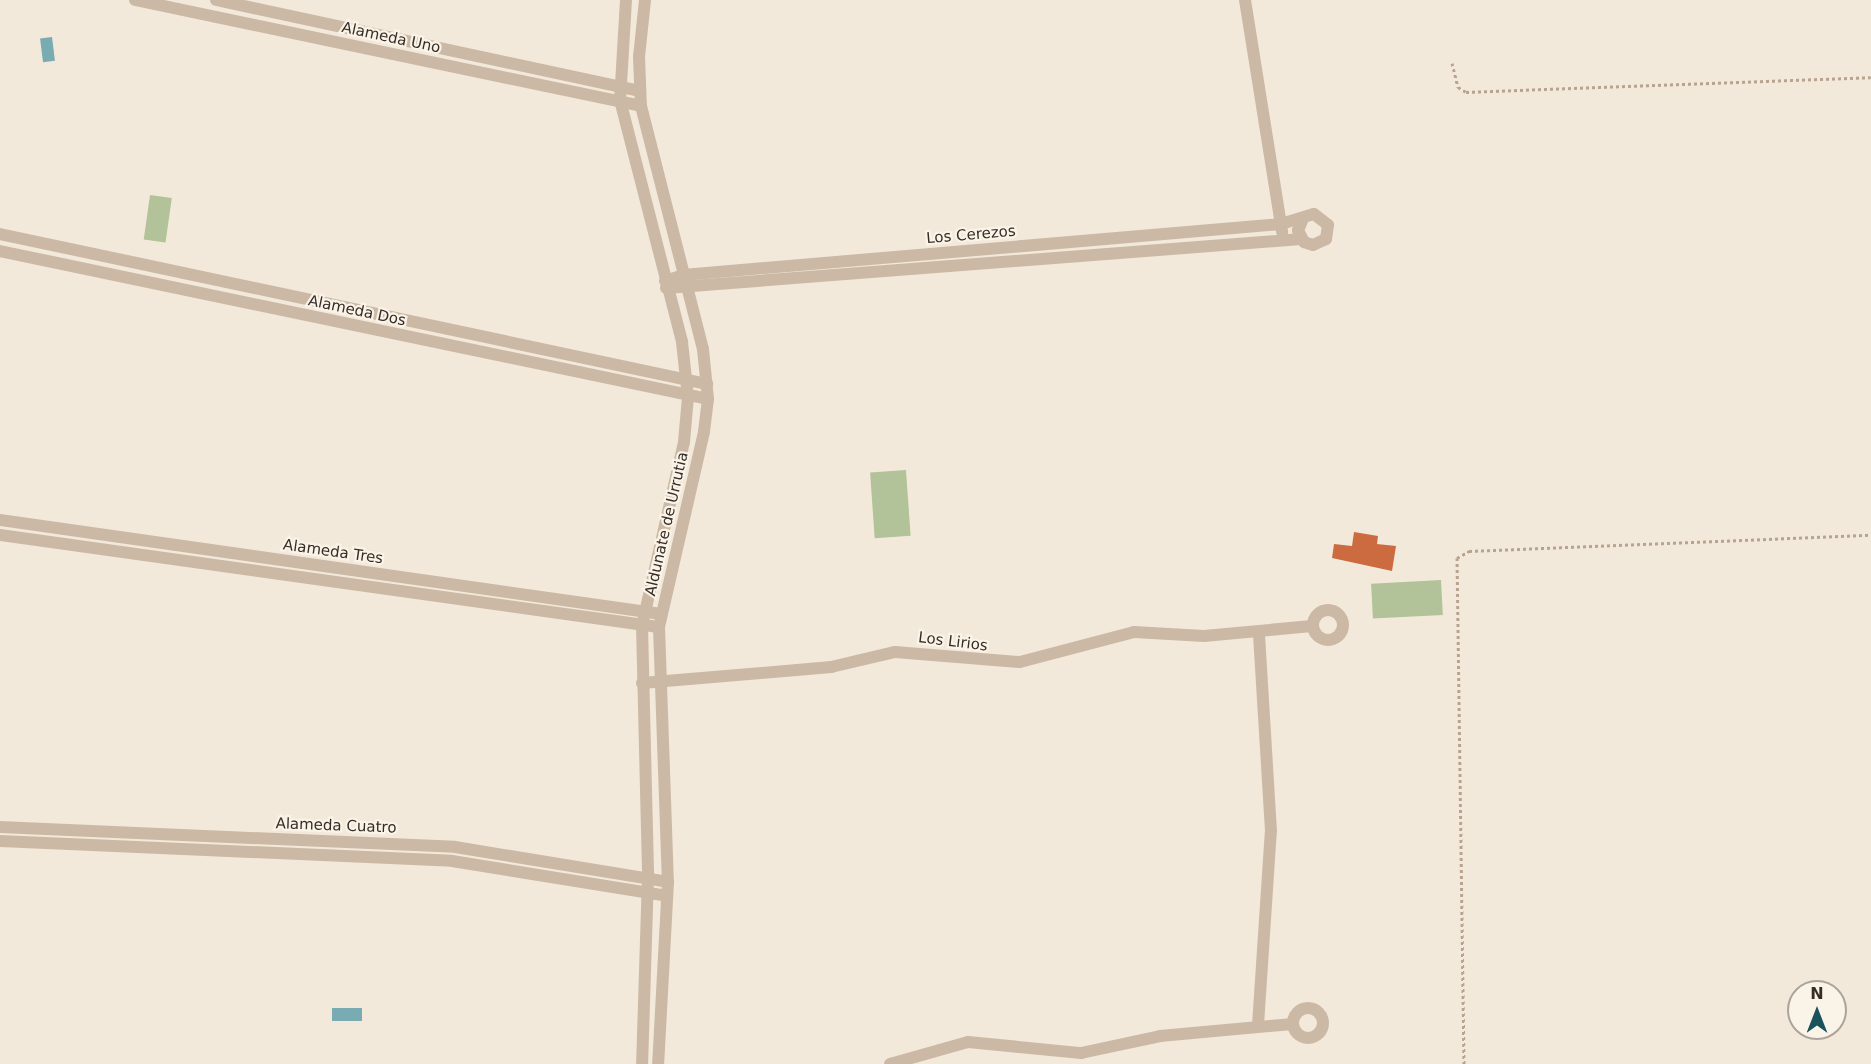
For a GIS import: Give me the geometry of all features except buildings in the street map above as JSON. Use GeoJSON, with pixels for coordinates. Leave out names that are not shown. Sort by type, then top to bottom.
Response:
{"type":"FeatureCollection","features":[{"type":"Feature","properties":{"kind":"street","name":"Alameda Uno"},"geometry":{"type":"LineString","coordinates":[[135,0],[641,106]]}},
{"type":"Feature","properties":{"kind":"street","name":"Alameda Uno"},"geometry":{"type":"LineString","coordinates":[[216,0],[639,91]]}},
{"type":"Feature","properties":{"kind":"street","name":"Aldunate de Urrutia"},"geometry":{"type":"LineString","coordinates":[[626,0],[620,100],[682,342],[688,397],[684,442],[642,626],[648,876],[642,1064]]}},
{"type":"Feature","properties":{"kind":"street","name":"Aldunate de Urrutia"},"geometry":{"type":"LineString","coordinates":[[645,0],[639,91],[641,106],[687,289],[707,384],[708,399],[702,444],[659,627],[659,682],[668,882],[658,1064]]}},
{"type":"Feature","properties":{"kind":"street"},"geometry":{"type":"LineString","coordinates":[[1245,0],[1282,240]]}},
{"type":"Feature","properties":{"kind":"street","name":"Los Cerezos"},"geometry":{"type":"LineString","coordinates":[[1319,215],[1329,230],[1318,244],[1309,244],[1301,238],[687,289],[666,285],[683,275],[1281,224],[1319,215]]}},
{"type":"Feature","properties":{"kind":"street"},"geometry":{"type":"LineString","coordinates":[[1301,238],[1302,220]]}},
{"type":"Feature","properties":{"kind":"street","name":"Alameda Dos"},"geometry":{"type":"LineString","coordinates":[[0,234],[707,384]]}},
{"type":"Feature","properties":{"kind":"street","name":"Alameda Dos"},"geometry":{"type":"LineString","coordinates":[[0,251],[688,397],[708,399]]}},
{"type":"Feature","properties":{"kind":"street","name":"Alameda Tres"},"geometry":{"type":"LineString","coordinates":[[0,520],[661,614]]}},
{"type":"Feature","properties":{"kind":"street","name":"Alameda Tres"},"geometry":{"type":"LineString","coordinates":[[0,535],[659,627]]}},
{"type":"Feature","properties":{"kind":"street","name":"Los Lirios"},"geometry":{"type":"LineString","coordinates":[[642,683],[831,667],[895,652],[1020,662],[1134,632],[1191,636],[1312,626]]}},
{"type":"Feature","properties":{"kind":"street"},"geometry":{"type":"LineString","coordinates":[[1258,1025],[1271,831],[1259,632]]}},
{"type":"Feature","properties":{"kind":"street","name":"Alameda Cuatro"},"geometry":{"type":"LineString","coordinates":[[0,827],[455,847],[648,876],[668,882]]}},
{"type":"Feature","properties":{"kind":"street","name":"Alameda Cuatro"},"geometry":{"type":"LineString","coordinates":[[0,841],[452,861],[667,896]]}},
{"type":"Feature","properties":{"kind":"street"},"geometry":{"type":"LineString","coordinates":[[890,1064],[968,1042],[1081,1053],[1160,1036],[1258,1025],[1292,1024]]}},
{"type":"Feature","properties":{"kind":"path"},"geometry":{"type":"LineString","coordinates":[[1452,63],[1458,87],[1466,92],[1871,77]]}},
{"type":"Feature","properties":{"kind":"path"},"geometry":{"type":"LineString","coordinates":[[1464,1064],[1457,558],[1469,551],[1871,535]]}},
{"type":"Feature","properties":{"kind":"green space"},"geometry":{"type":"Polygon","coordinates":[[[150,195],[172,198],[166,243],[144,240],[150,195]]]}},
{"type":"Feature","properties":{"kind":"green space"},"geometry":{"type":"Polygon","coordinates":[[[906,470],[911,536],[875,538],[870,473],[906,470]]]}},
{"type":"Feature","properties":{"kind":"green space"},"geometry":{"type":"Polygon","coordinates":[[[1441,580],[1443,615],[1373,619],[1371,584],[1441,580]]]}},
{"type":"Feature","properties":{"kind":"water"},"geometry":{"type":"Polygon","coordinates":[[[52,37],[55,61],[43,62],[40,38],[52,37]]]}},
{"type":"Feature","properties":{"kind":"water"},"geometry":{"type":"Polygon","coordinates":[[[332,1008],[362,1008],[362,1021],[332,1021],[332,1008]]]}}]}
